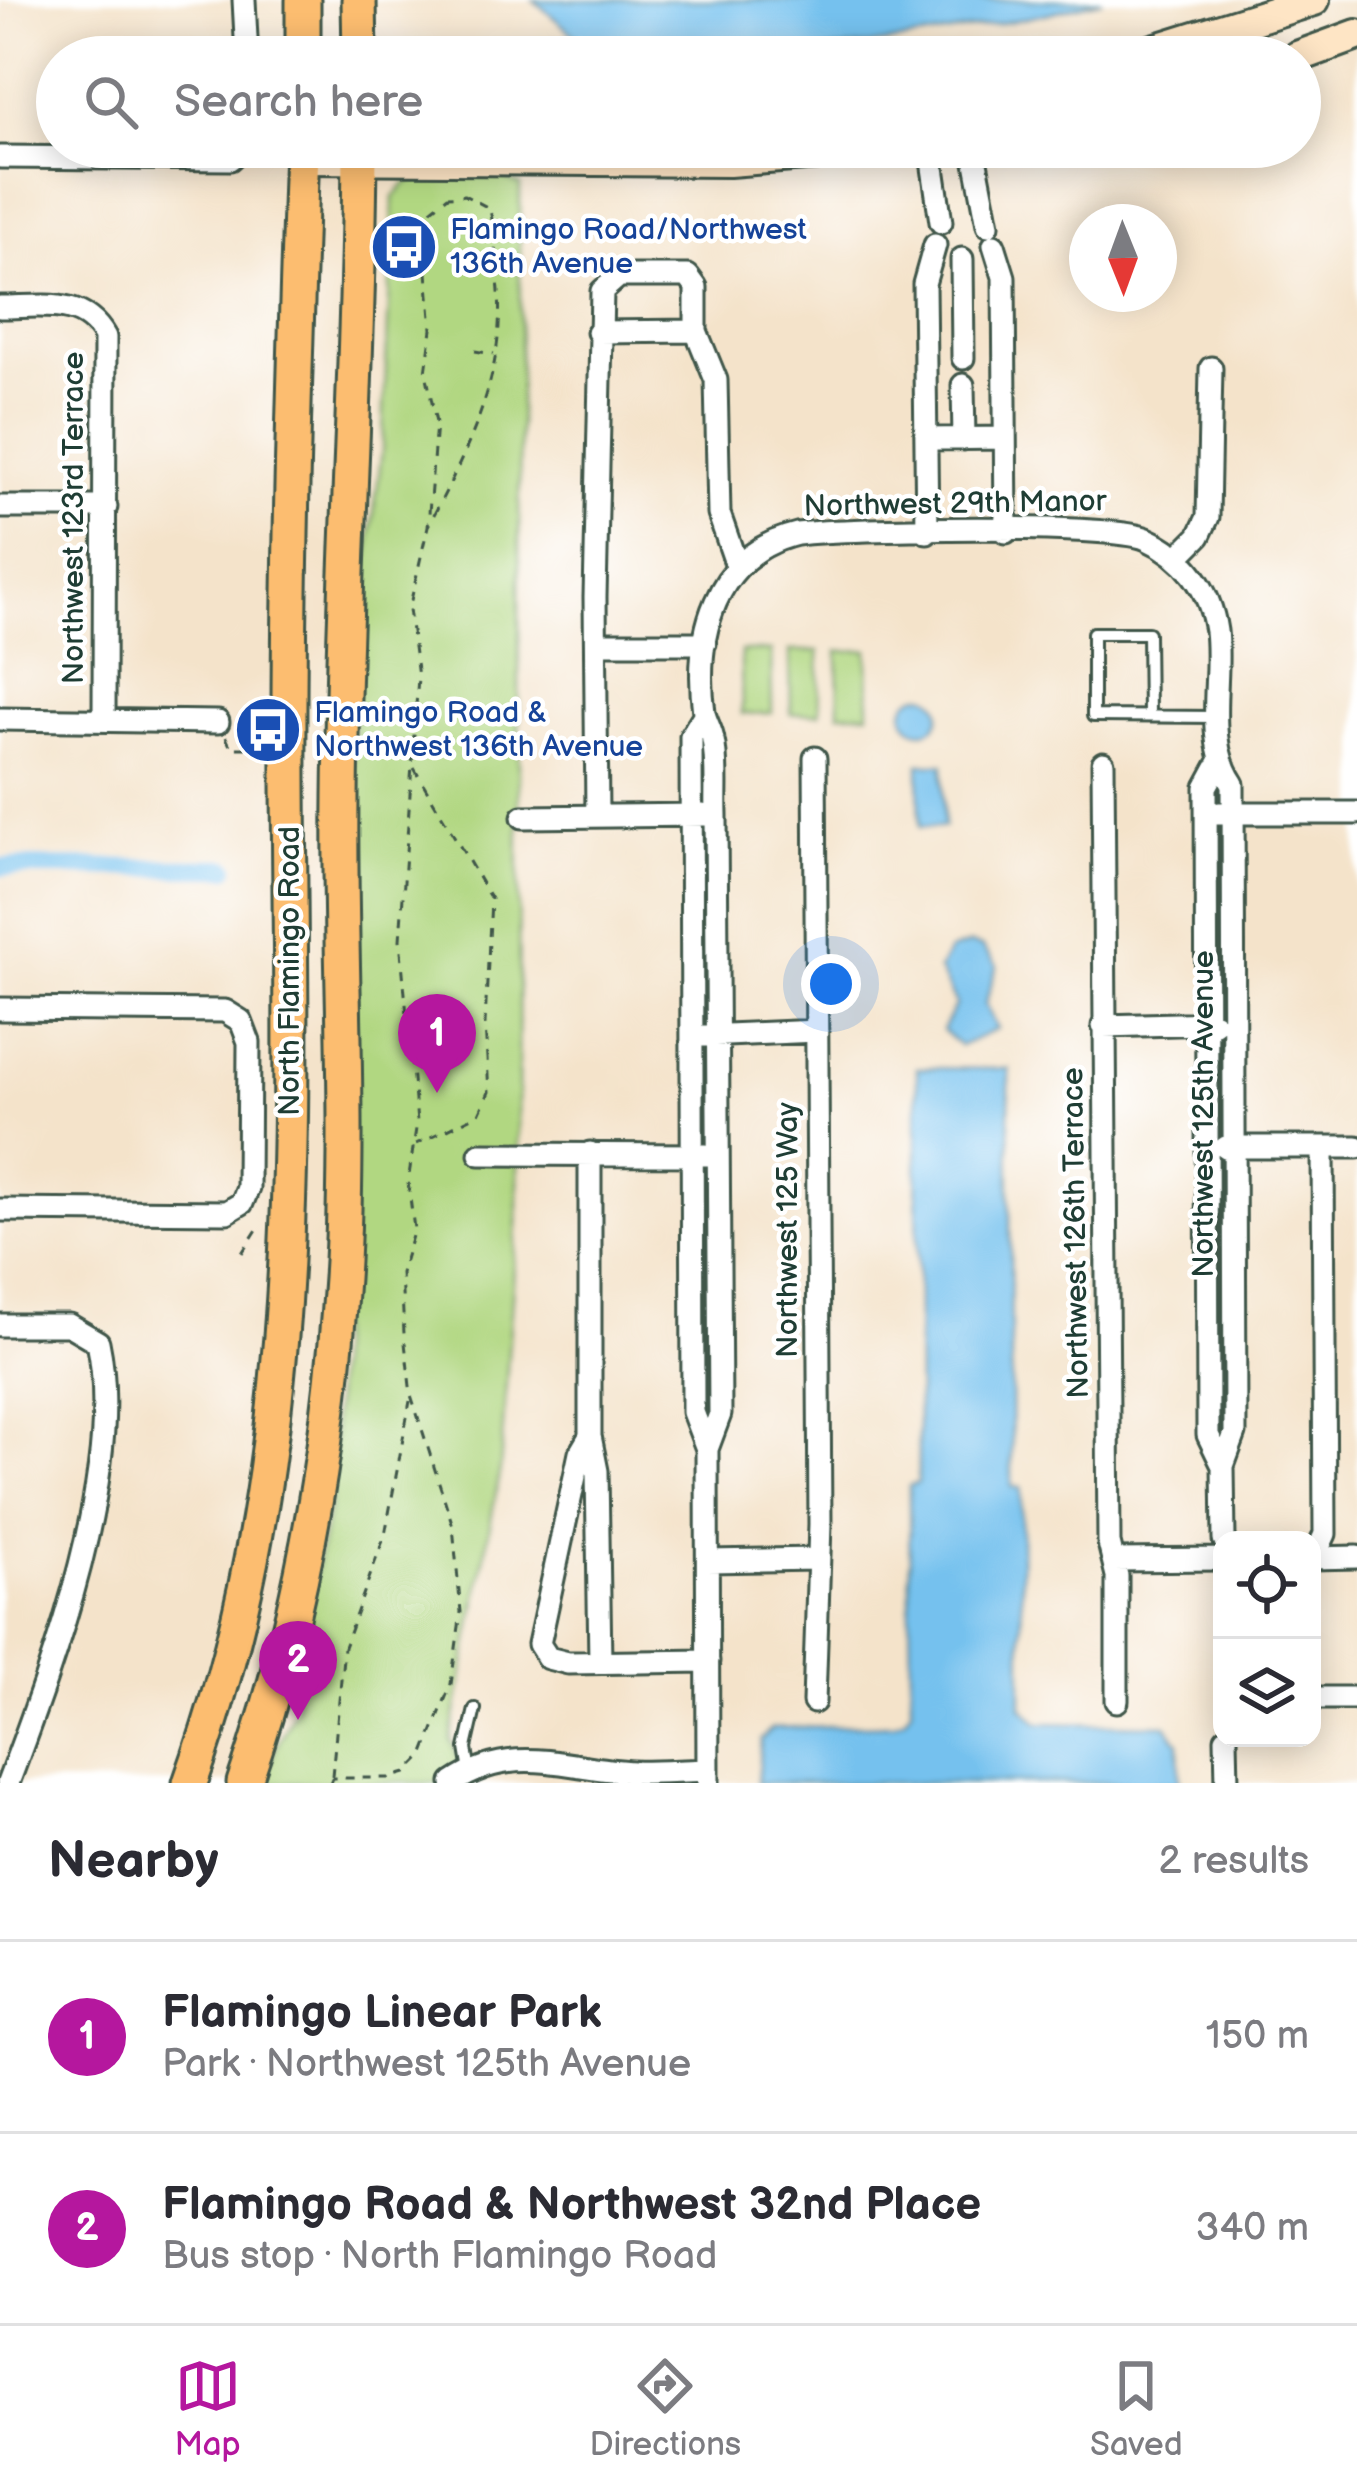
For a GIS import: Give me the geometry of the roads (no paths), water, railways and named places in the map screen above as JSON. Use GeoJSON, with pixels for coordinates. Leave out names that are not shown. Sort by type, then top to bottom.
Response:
{"type":"FeatureCollection","features":[{"type":"Feature","properties":{"kind":"highway"},"geometry":{"type":"LineString","coordinates":[[303,0],[303,36]]}},
{"type":"Feature","properties":{"kind":"highway"},"geometry":{"type":"LineString","coordinates":[[359,0],[360,36]]}},
{"type":"Feature","properties":{"kind":"highway","name":"North Flamingo Road"},"geometry":{"type":"LineString","coordinates":[[190,1783],[221,1690],[255,1546],[286,1320],[291,1220],[289,748],[302,168]]}},
{"type":"Feature","properties":{"kind":"highway","name":"North Flamingo Road"},"geometry":{"type":"LineString","coordinates":[[244,1783],[289,1635],[312,1534],[328,1428],[341,1274],[343,620],[359,168]]}},
{"type":"Feature","properties":{"kind":"main road"},"geometry":{"type":"LineString","coordinates":[[1198,36],[1314,0]]}},
{"type":"Feature","properties":{"kind":"main road"},"geometry":{"type":"LineString","coordinates":[[1321,48],[1357,35]]}},
{"type":"Feature","properties":{"kind":"street"},"geometry":{"type":"LineString","coordinates":[[244,0],[246,36]]}},
{"type":"Feature","properties":{"kind":"street"},"geometry":{"type":"LineString","coordinates":[[0,158],[36,158]]}},
{"type":"Feature","properties":{"kind":"street"},"geometry":{"type":"LineString","coordinates":[[933,168],[941,222]]}},
{"type":"Feature","properties":{"kind":"street"},"geometry":{"type":"LineString","coordinates":[[978,168],[1004,277],[1006,532]]}},
{"type":"Feature","properties":{"kind":"street"},"geometry":{"type":"LineString","coordinates":[[927,532],[924,284],[933,252],[962,259],[993,243]]}},
{"type":"Feature","properties":{"kind":"street"},"geometry":{"type":"LineString","coordinates":[[962,259],[963,358]]}},
{"type":"Feature","properties":{"kind":"street"},"geometry":{"type":"LineString","coordinates":[[597,816],[598,332],[602,291],[609,283],[647,275],[688,276],[696,287],[696,331],[716,380],[719,514],[737,566],[716,595],[705,643],[704,715],[713,739],[716,815],[720,1414],[707,1449]]}},
{"type":"Feature","properties":{"kind":"street","name":"Northwest 123rd Terrace"},"geometry":{"type":"LineString","coordinates":[[0,307],[76,307],[95,319],[105,337],[104,720]]}},
{"type":"Feature","properties":{"kind":"street"},"geometry":{"type":"LineString","coordinates":[[598,332],[696,331]]}},
{"type":"Feature","properties":{"kind":"street"},"geometry":{"type":"LineString","coordinates":[[1178,557],[1208,517],[1211,368]]}},
{"type":"Feature","properties":{"kind":"street"},"geometry":{"type":"LineString","coordinates":[[963,386],[964,439]]}},
{"type":"Feature","properties":{"kind":"street"},"geometry":{"type":"LineString","coordinates":[[926,439],[1005,438]]}},
{"type":"Feature","properties":{"kind":"street"},"geometry":{"type":"LineString","coordinates":[[0,507],[106,507]]}},
{"type":"Feature","properties":{"kind":"street","name":"Northwest 29th Manor"},"geometry":{"type":"LineString","coordinates":[[737,566],[761,545],[796,534],[1124,532],[1178,557]]}},
{"type":"Feature","properties":{"kind":"street","name":"Northwest 125th Avenue"},"geometry":{"type":"LineString","coordinates":[[1178,557],[1193,572],[1216,629],[1219,763],[1233,784],[1235,1433],[1223,1466],[1224,1531]]}},
{"type":"Feature","properties":{"kind":"street"},"geometry":{"type":"LineString","coordinates":[[596,643],[705,643]]}},
{"type":"Feature","properties":{"kind":"street"},"geometry":{"type":"LineString","coordinates":[[462,1777],[500,1761],[573,1761],[600,1776],[708,1776],[707,1449],[693,1412],[690,815],[691,736],[704,715]]}},
{"type":"Feature","properties":{"kind":"street"},"geometry":{"type":"LineString","coordinates":[[0,719],[218,722]]}},
{"type":"Feature","properties":{"kind":"street","name":"Northwest 125 Way"},"geometry":{"type":"LineString","coordinates":[[814,1702],[814,1558],[820,1524],[815,758]]}},
{"type":"Feature","properties":{"kind":"street","name":"Northwest 126th Terrace"},"geometry":{"type":"LineString","coordinates":[[1103,763],[1103,1026],[1117,1701]]}},
{"type":"Feature","properties":{"kind":"street","name":"Northwest 125th Avenue"},"geometry":{"type":"LineString","coordinates":[[1219,763],[1206,787],[1208,1435],[1223,1466]]}},
{"type":"Feature","properties":{"kind":"street"},"geometry":{"type":"LineString","coordinates":[[1207,813],[1357,813]]}},
{"type":"Feature","properties":{"kind":"street"},"geometry":{"type":"LineString","coordinates":[[523,817],[716,815]]}},
{"type":"Feature","properties":{"kind":"street"},"geometry":{"type":"LineString","coordinates":[[0,1009],[225,1011],[241,1021],[249,1042],[248,1188],[242,1203],[226,1212],[0,1210]]}},
{"type":"Feature","properties":{"kind":"street"},"geometry":{"type":"LineString","coordinates":[[1103,1026],[1234,1023]]}},
{"type":"Feature","properties":{"kind":"street"},"geometry":{"type":"LineString","coordinates":[[692,1035],[817,1031]]}},
{"type":"Feature","properties":{"kind":"street"},"geometry":{"type":"LineString","coordinates":[[1208,1147],[1357,1147]]}},
{"type":"Feature","properties":{"kind":"street"},"geometry":{"type":"LineString","coordinates":[[1321,1541],[1323,1148]]}},
{"type":"Feature","properties":{"kind":"street"},"geometry":{"type":"LineString","coordinates":[[590,1153],[590,1436],[597,1471],[600,1662]]}},
{"type":"Feature","properties":{"kind":"street"},"geometry":{"type":"LineString","coordinates":[[480,1154],[719,1156]]}},
{"type":"Feature","properties":{"kind":"street"},"geometry":{"type":"LineString","coordinates":[[0,1325],[69,1325],[98,1342],[106,1412],[95,1488],[50,1670],[5,1782]]}},
{"type":"Feature","properties":{"kind":"street"},"geometry":{"type":"LineString","coordinates":[[590,1436],[566,1509],[539,1644],[548,1658],[708,1661]]}},
{"type":"Feature","properties":{"kind":"street"},"geometry":{"type":"LineString","coordinates":[[1321,1558],[1357,1557]]}},
{"type":"Feature","properties":{"kind":"street"},"geometry":{"type":"LineString","coordinates":[[708,1561],[814,1558]]}},
{"type":"Feature","properties":{"kind":"street"},"geometry":{"type":"LineString","coordinates":[[1113,1560],[1213,1559]]}},
{"type":"Feature","properties":{"kind":"street"},"geometry":{"type":"LineString","coordinates":[[1321,1698],[1357,1698]]}},
{"type":"Feature","properties":{"kind":"street"},"geometry":{"type":"LineString","coordinates":[[1226,1747],[1227,1783]]}},
{"type":"Feature","properties":{"kind":"lane"},"geometry":{"type":"LineString","coordinates":[[1149,716],[1148,633],[1093,633],[1093,716],[1216,717]]}},
{"type":"Feature","properties":{"kind":"lane"},"geometry":{"type":"LineString","coordinates":[[462,1777],[475,1709]]}},
{"type":"Feature","properties":{"kind":"water"},"geometry":{"type":"Polygon","coordinates":[[[534,0],[1103,0],[930,36],[573,33],[534,0]]]}},
{"type":"Feature","properties":{"kind":"water"},"geometry":{"type":"Polygon","coordinates":[[[922,695],[935,700],[940,713],[935,726],[922,731],[909,726],[904,713],[909,700],[922,695]]]}},
{"type":"Feature","properties":{"kind":"water"},"geometry":{"type":"Polygon","coordinates":[[[919,764],[943,764],[944,827],[920,827],[919,764]]]}},
{"type":"Feature","properties":{"kind":"water"},"geometry":{"type":"Polygon","coordinates":[[[970,944],[982,947],[997,966],[985,1004],[997,1029],[960,1046],[942,1030],[956,1004],[939,970],[949,951],[970,944]]]}},
{"type":"Feature","properties":{"kind":"water"},"geometry":{"type":"Polygon","coordinates":[[[917,1068],[1009,1069],[1012,1487],[1021,1488],[1022,1707],[1039,1723],[1166,1725],[1179,1743],[1180,1783],[757,1783],[761,1740],[772,1728],[892,1724],[911,1709],[909,1486],[918,1483],[917,1068]]]}},
{"type":"Feature","properties":{"kind":"waterway"},"geometry":{"type":"LineString","coordinates":[[0,867],[227,868]]}},
{"type":"Feature","properties":{"kind":"place","name":"Flamingo Road/Northwest 136th Avenue"},"geometry":{"type":"Point","coordinates":[404,247]}},
{"type":"Feature","properties":{"kind":"place","name":"Flamingo Road & Northwest 136th Avenue"},"geometry":{"type":"Point","coordinates":[268,730]}},
{"type":"Feature","properties":{"kind":"place","name":"Flamingo Linear Park"},"geometry":{"type":"Point","coordinates":[437,1093]}},
{"type":"Feature","properties":{"kind":"place","name":"Flamingo Road & Northwest 32nd Place"},"geometry":{"type":"Point","coordinates":[298,1720]}}]}
